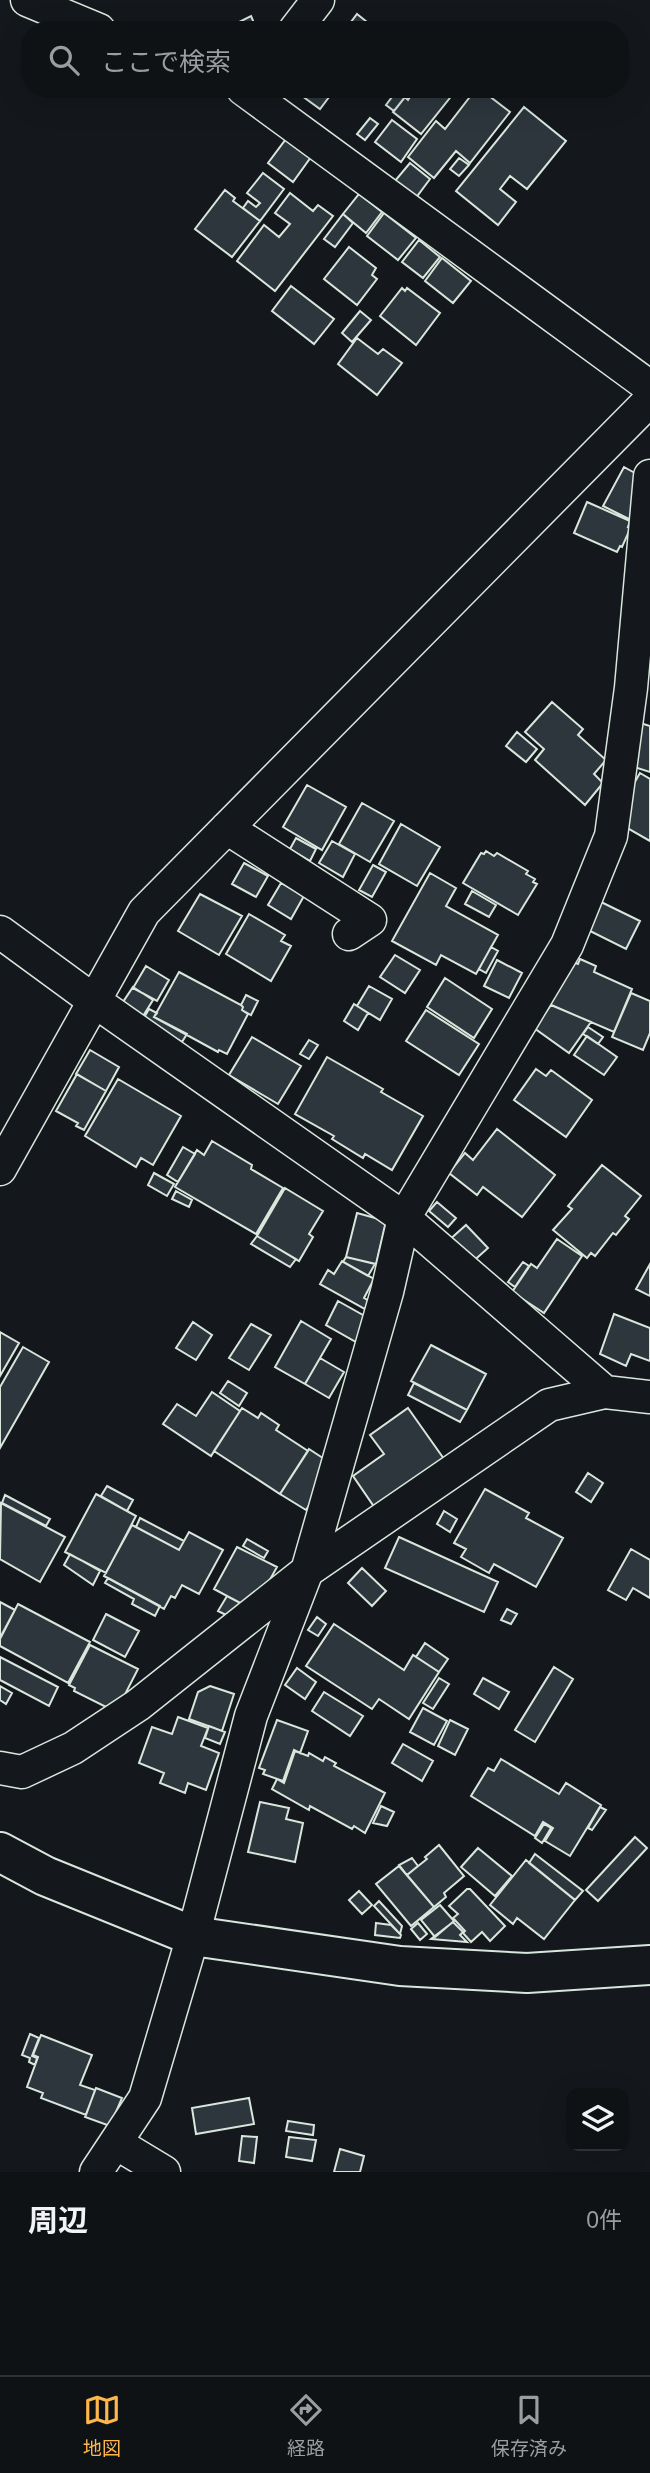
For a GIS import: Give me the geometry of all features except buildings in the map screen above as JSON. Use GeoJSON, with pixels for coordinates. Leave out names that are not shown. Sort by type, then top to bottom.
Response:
{"type":"FeatureCollection","features":[{"type":"Feature","properties":{"kind":"street"},"geometry":{"type":"LineString","coordinates":[[27,0],[77,21]]}},
{"type":"Feature","properties":{"kind":"street"},"geometry":{"type":"LineString","coordinates":[[302,21],[317,0]]}},
{"type":"Feature","properties":{"kind":"street"},"geometry":{"type":"LineString","coordinates":[[258,98],[650,387]]}},
{"type":"Feature","properties":{"kind":"street"},"geometry":{"type":"LineString","coordinates":[[0,1169],[144,912],[650,400]]}},
{"type":"Feature","properties":{"kind":"street"},"geometry":{"type":"LineString","coordinates":[[96,2172],[145,2098],[194,1936],[251,1716],[307,1571],[387,1292],[404,1218],[566,945],[611,836],[631,688],[650,476]]}},
{"type":"Feature","properties":{"kind":"street"},"geometry":{"type":"LineString","coordinates":[[227,828],[370,920],[349,934]]}},
{"type":"Feature","properties":{"kind":"street"},"geometry":{"type":"LineString","coordinates":[[0,932],[404,1218],[605,1392]]}},
{"type":"Feature","properties":{"kind":"street"},"geometry":{"type":"LineString","coordinates":[[0,1768],[22,1772],[72,1748],[138,1705],[307,1571],[549,1405],[605,1392],[650,1397]]}},
{"type":"Feature","properties":{"kind":"street"},"geometry":{"type":"LineString","coordinates":[[0,1852],[45,1876],[194,1936],[400,1966],[527,1973],[650,1965]]}},
{"type":"Feature","properties":{"kind":"street"},"geometry":{"type":"LineString","coordinates":[[116,2143],[163,2172]]}}]}
